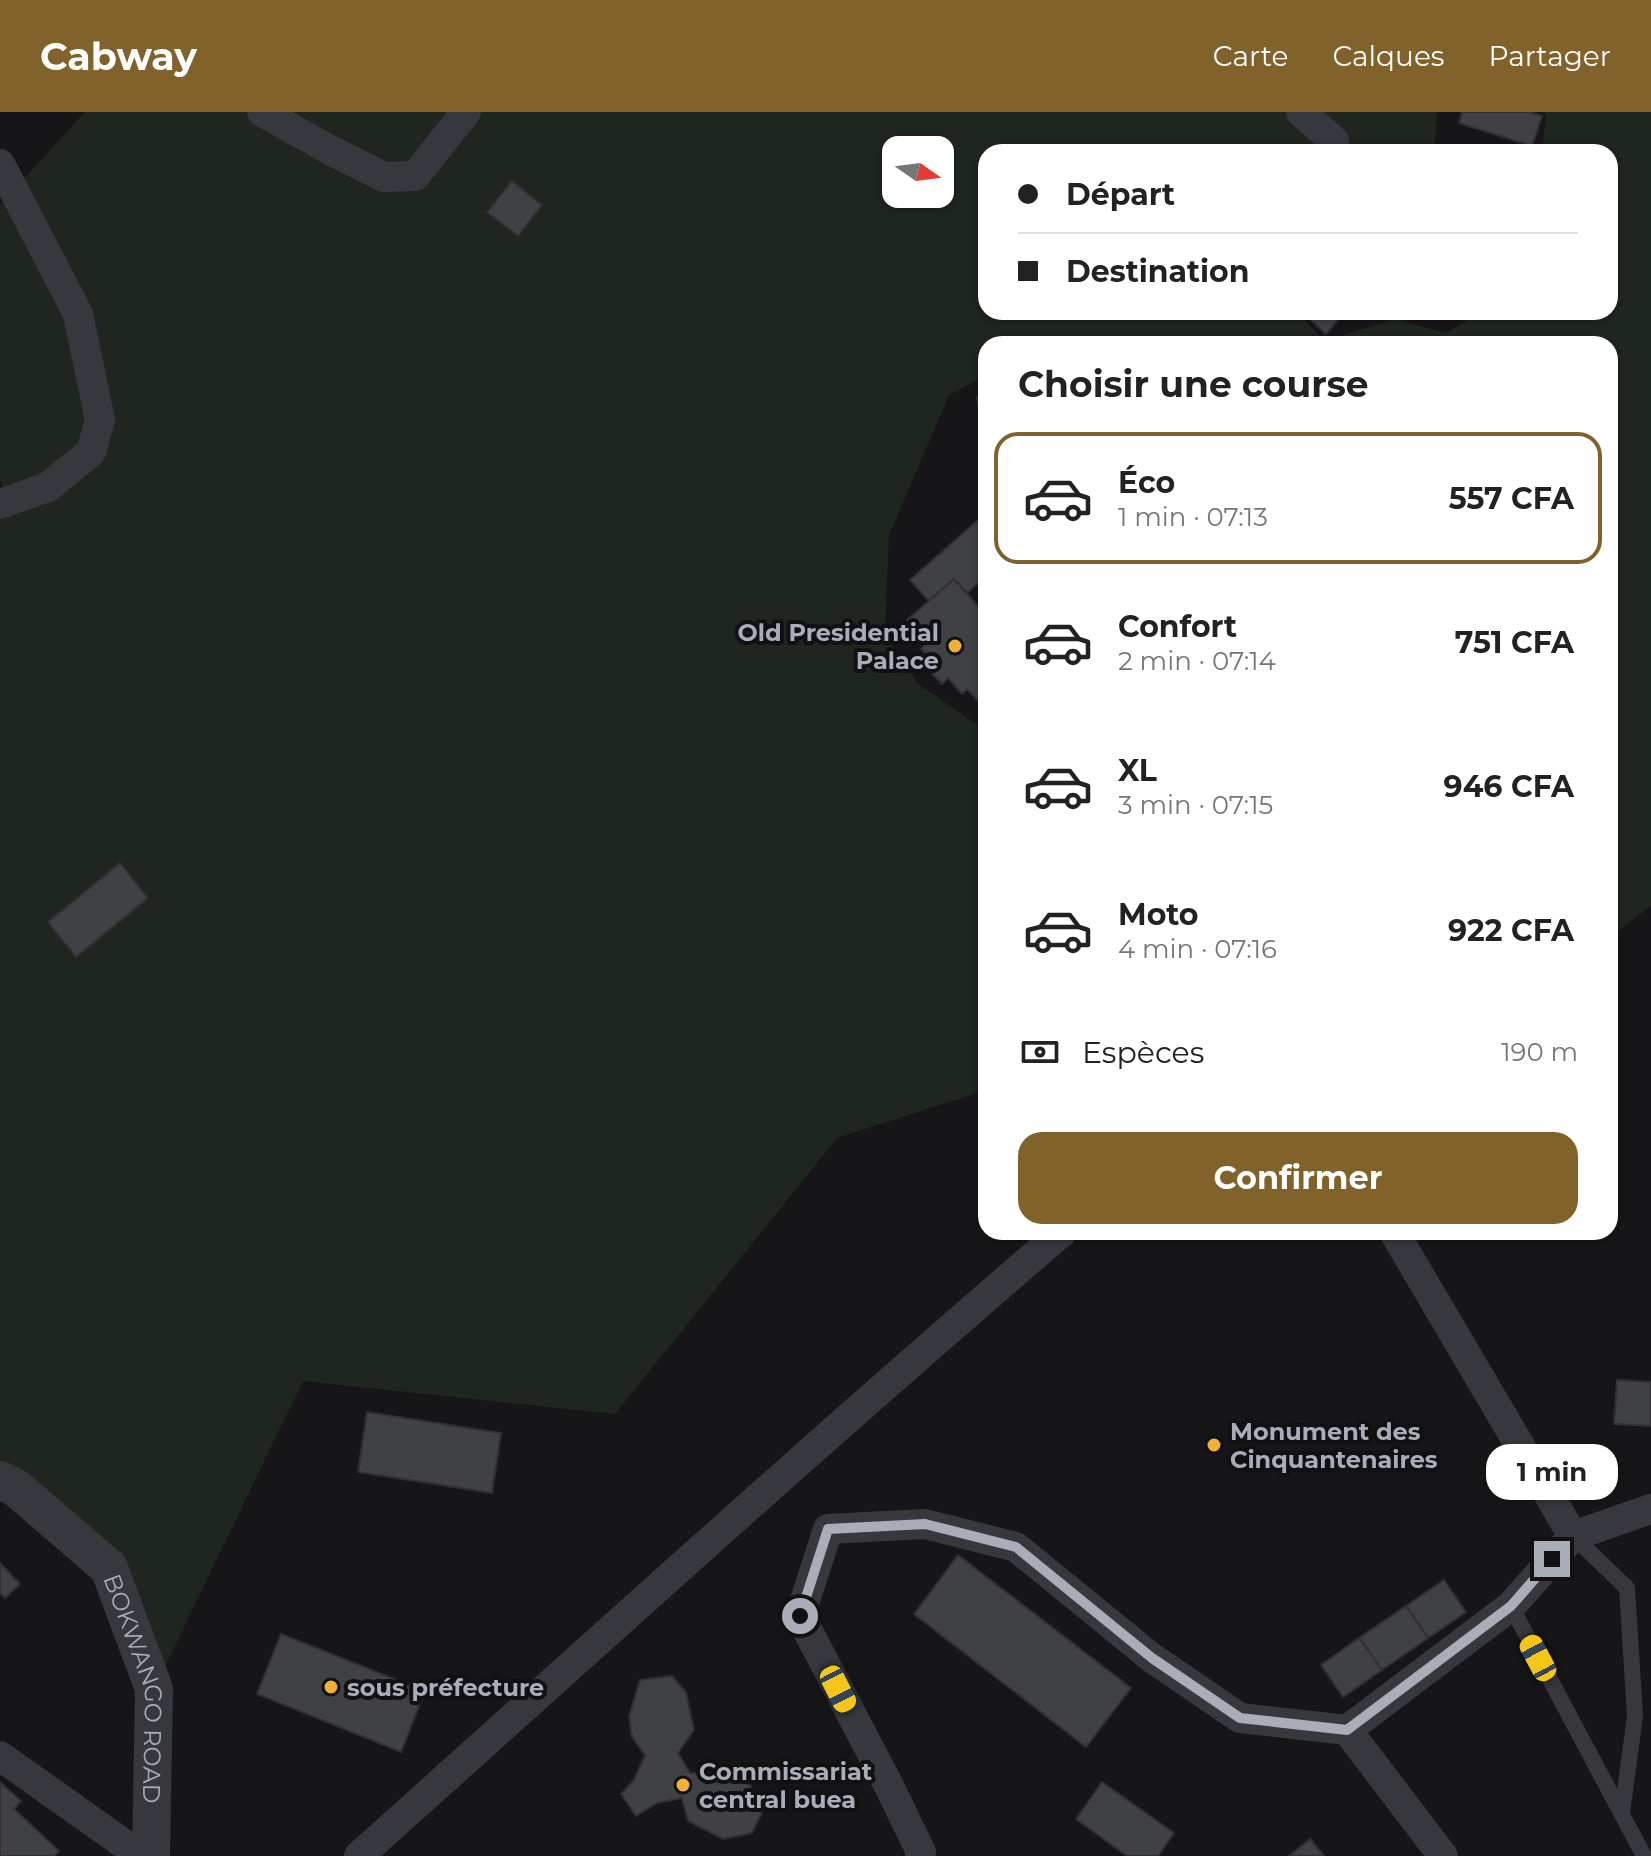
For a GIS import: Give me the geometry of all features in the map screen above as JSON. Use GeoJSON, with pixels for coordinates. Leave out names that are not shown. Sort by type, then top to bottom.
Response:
{"type":"FeatureCollection","features":[{"type":"Feature","properties":{"kind":"street"},"geometry":{"type":"LineString","coordinates":[[262,112],[384,177],[415,176],[466,112]]}},
{"type":"Feature","properties":{"kind":"street"},"geometry":{"type":"LineString","coordinates":[[1301,112],[1334,141]]}},
{"type":"Feature","properties":{"kind":"street"},"geometry":{"type":"LineString","coordinates":[[0,164],[78,314],[100,420],[91,452],[48,487],[0,504]]}},
{"type":"Feature","properties":{"kind":"street"},"geometry":{"type":"LineString","coordinates":[[359,1856],[799,1461],[1053,1240]]}},
{"type":"Feature","properties":{"kind":"street"},"geometry":{"type":"LineString","coordinates":[[1399,1240],[1573,1536]]}},
{"type":"Feature","properties":{"kind":"street","name":"BOKWANGO ROAD"},"geometry":{"type":"LineString","coordinates":[[0,1480],[16,1488],[109,1568],[154,1689],[151,1856]]}},
{"type":"Feature","properties":{"kind":"street"},"geometry":{"type":"LineString","coordinates":[[920,1856],[921,1852],[889,1786],[800,1616],[828,1529],[925,1524],[1016,1547],[1152,1658],[1240,1718],[1347,1730],[1511,1606],[1573,1536],[1651,1509]]}},
{"type":"Feature","properties":{"kind":"street"},"geometry":{"type":"LineString","coordinates":[[1347,1730],[1443,1856]]}},
{"type":"Feature","properties":{"kind":"street"},"geometry":{"type":"LineString","coordinates":[[0,1756],[141,1856]]}},
{"type":"Feature","properties":{"kind":"lane"},"geometry":{"type":"LineString","coordinates":[[1573,1536],[1627,1588],[1635,1716],[1622,1813]]}},
{"type":"Feature","properties":{"kind":"lane"},"geometry":{"type":"LineString","coordinates":[[1511,1606],[1644,1856]]}},
{"type":"Feature","properties":{"kind":"shaded area"},"geometry":{"type":"Polygon","coordinates":[[[85,112],[1437,112],[1435,144],[978,144],[978,320],[1304,320],[1319,336],[978,336],[978,380],[949,395],[889,535],[885,634],[917,683],[978,724],[978,1093],[837,1138],[615,1414],[303,1381],[154,1689],[109,1568],[0,1480],[0,502],[9,500],[0,480],[0,205],[85,112]]]}},
{"type":"Feature","properties":{"kind":"shaded area"},"geometry":{"type":"Polygon","coordinates":[[[1543,112],[1651,112],[1651,906],[1618,931],[1618,336],[1340,336],[1392,320],[1446,333],[1466,320],[1618,320],[1618,144],[1543,144],[1546,115],[1543,112]]]}},
{"type":"Feature","properties":{"kind":"building"},"geometry":{"type":"Polygon","coordinates":[[[1462,112],[1530,112],[1542,116],[1533,144],[1459,123],[1462,112]]]}},
{"type":"Feature","properties":{"kind":"building"},"geometry":{"type":"Polygon","coordinates":[[[512,181],[542,205],[518,236],[487,212],[512,181]]]}},
{"type":"Feature","properties":{"kind":"building"},"geometry":{"type":"Polygon","coordinates":[[[1311,320],[1338,320],[1326,334],[1311,320]]]}},
{"type":"Feature","properties":{"kind":"building"},"geometry":{"type":"Polygon","coordinates":[[[978,520],[978,583],[967,593],[954,579],[929,601],[910,580],[978,520]]]}},
{"type":"Feature","properties":{"kind":"building","name":"Old Presidential Palace"},"geometry":{"type":"Polygon","coordinates":[[[954,579],[978,606],[978,701],[967,689],[962,694],[948,678],[942,684],[927,668],[933,662],[921,649],[927,643],[907,620],[954,579]]]}},
{"type":"Feature","properties":{"kind":"building"},"geometry":{"type":"Polygon","coordinates":[[[120,863],[148,898],[76,957],[48,922],[120,863]]]}},
{"type":"Feature","properties":{"kind":"building"},"geometry":{"type":"Polygon","coordinates":[[[1617,1380],[1651,1382],[1651,1426],[1614,1424],[1617,1380]]]}},
{"type":"Feature","properties":{"kind":"building"},"geometry":{"type":"Polygon","coordinates":[[[367,1412],[501,1433],[492,1493],[358,1472],[367,1412]]]}},
{"type":"Feature","properties":{"kind":"building"},"geometry":{"type":"Polygon","coordinates":[[[958,1555],[1131,1688],[1086,1747],[914,1614],[958,1555]]]}},
{"type":"Feature","properties":{"kind":"building"},"geometry":{"type":"Polygon","coordinates":[[[0,1563],[20,1584],[5,1598],[0,1593],[0,1563]]]}},
{"type":"Feature","properties":{"kind":"building"},"geometry":{"type":"Polygon","coordinates":[[[1444,1580],[1466,1612],[1428,1638],[1406,1606],[1444,1580]]]}},
{"type":"Feature","properties":{"kind":"building"},"geometry":{"type":"Polygon","coordinates":[[[1406,1606],[1428,1638],[1382,1670],[1359,1638],[1406,1606]]]}},
{"type":"Feature","properties":{"kind":"building"},"geometry":{"type":"Polygon","coordinates":[[[281,1634],[425,1691],[401,1752],[257,1694],[281,1634]]]}},
{"type":"Feature","properties":{"kind":"building"},"geometry":{"type":"Polygon","coordinates":[[[1359,1638],[1382,1670],[1343,1697],[1321,1665],[1359,1638]]]}},
{"type":"Feature","properties":{"kind":"building"},"geometry":{"type":"Polygon","coordinates":[[[672,1676],[686,1692],[694,1730],[678,1753],[690,1773],[720,1773],[750,1785],[763,1810],[752,1833],[723,1839],[688,1821],[682,1798],[657,1803],[636,1816],[621,1794],[634,1780],[645,1755],[632,1737],[629,1717],[640,1680],[672,1676]]]}},
{"type":"Feature","properties":{"kind":"building"},"geometry":{"type":"Polygon","coordinates":[[[0,1782],[21,1801],[14,1809],[59,1851],[54,1856],[0,1856],[0,1782]]]}},
{"type":"Feature","properties":{"kind":"building"},"geometry":{"type":"Polygon","coordinates":[[[1102,1782],[1174,1833],[1158,1856],[1127,1856],[1076,1819],[1102,1782]]]}},
{"type":"Feature","properties":{"kind":"building"},"geometry":{"type":"Polygon","coordinates":[[[1310,1839],[1324,1856],[1289,1856],[1310,1839]]]}},
{"type":"Feature","properties":{"kind":"place","name":"Old Presidential Palace"},"geometry":{"type":"Point","coordinates":[955,646]}},
{"type":"Feature","properties":{"kind":"place","name":"Monument des Cinquantenaires"},"geometry":{"type":"Point","coordinates":[1214,1445]}},
{"type":"Feature","properties":{"kind":"place","name":"sous préfecture"},"geometry":{"type":"Point","coordinates":[331,1687]}},
{"type":"Feature","properties":{"kind":"place","name":"Commissariat central buea"},"geometry":{"type":"Point","coordinates":[683,1785]}},
{"type":"Feature","properties":{"kind":"route"},"geometry":{"type":"LineString","coordinates":[[800,1616],[828,1529],[925,1524],[1016,1547],[1152,1658],[1240,1718],[1347,1730],[1511,1606],[1552,1559]]}}]}
